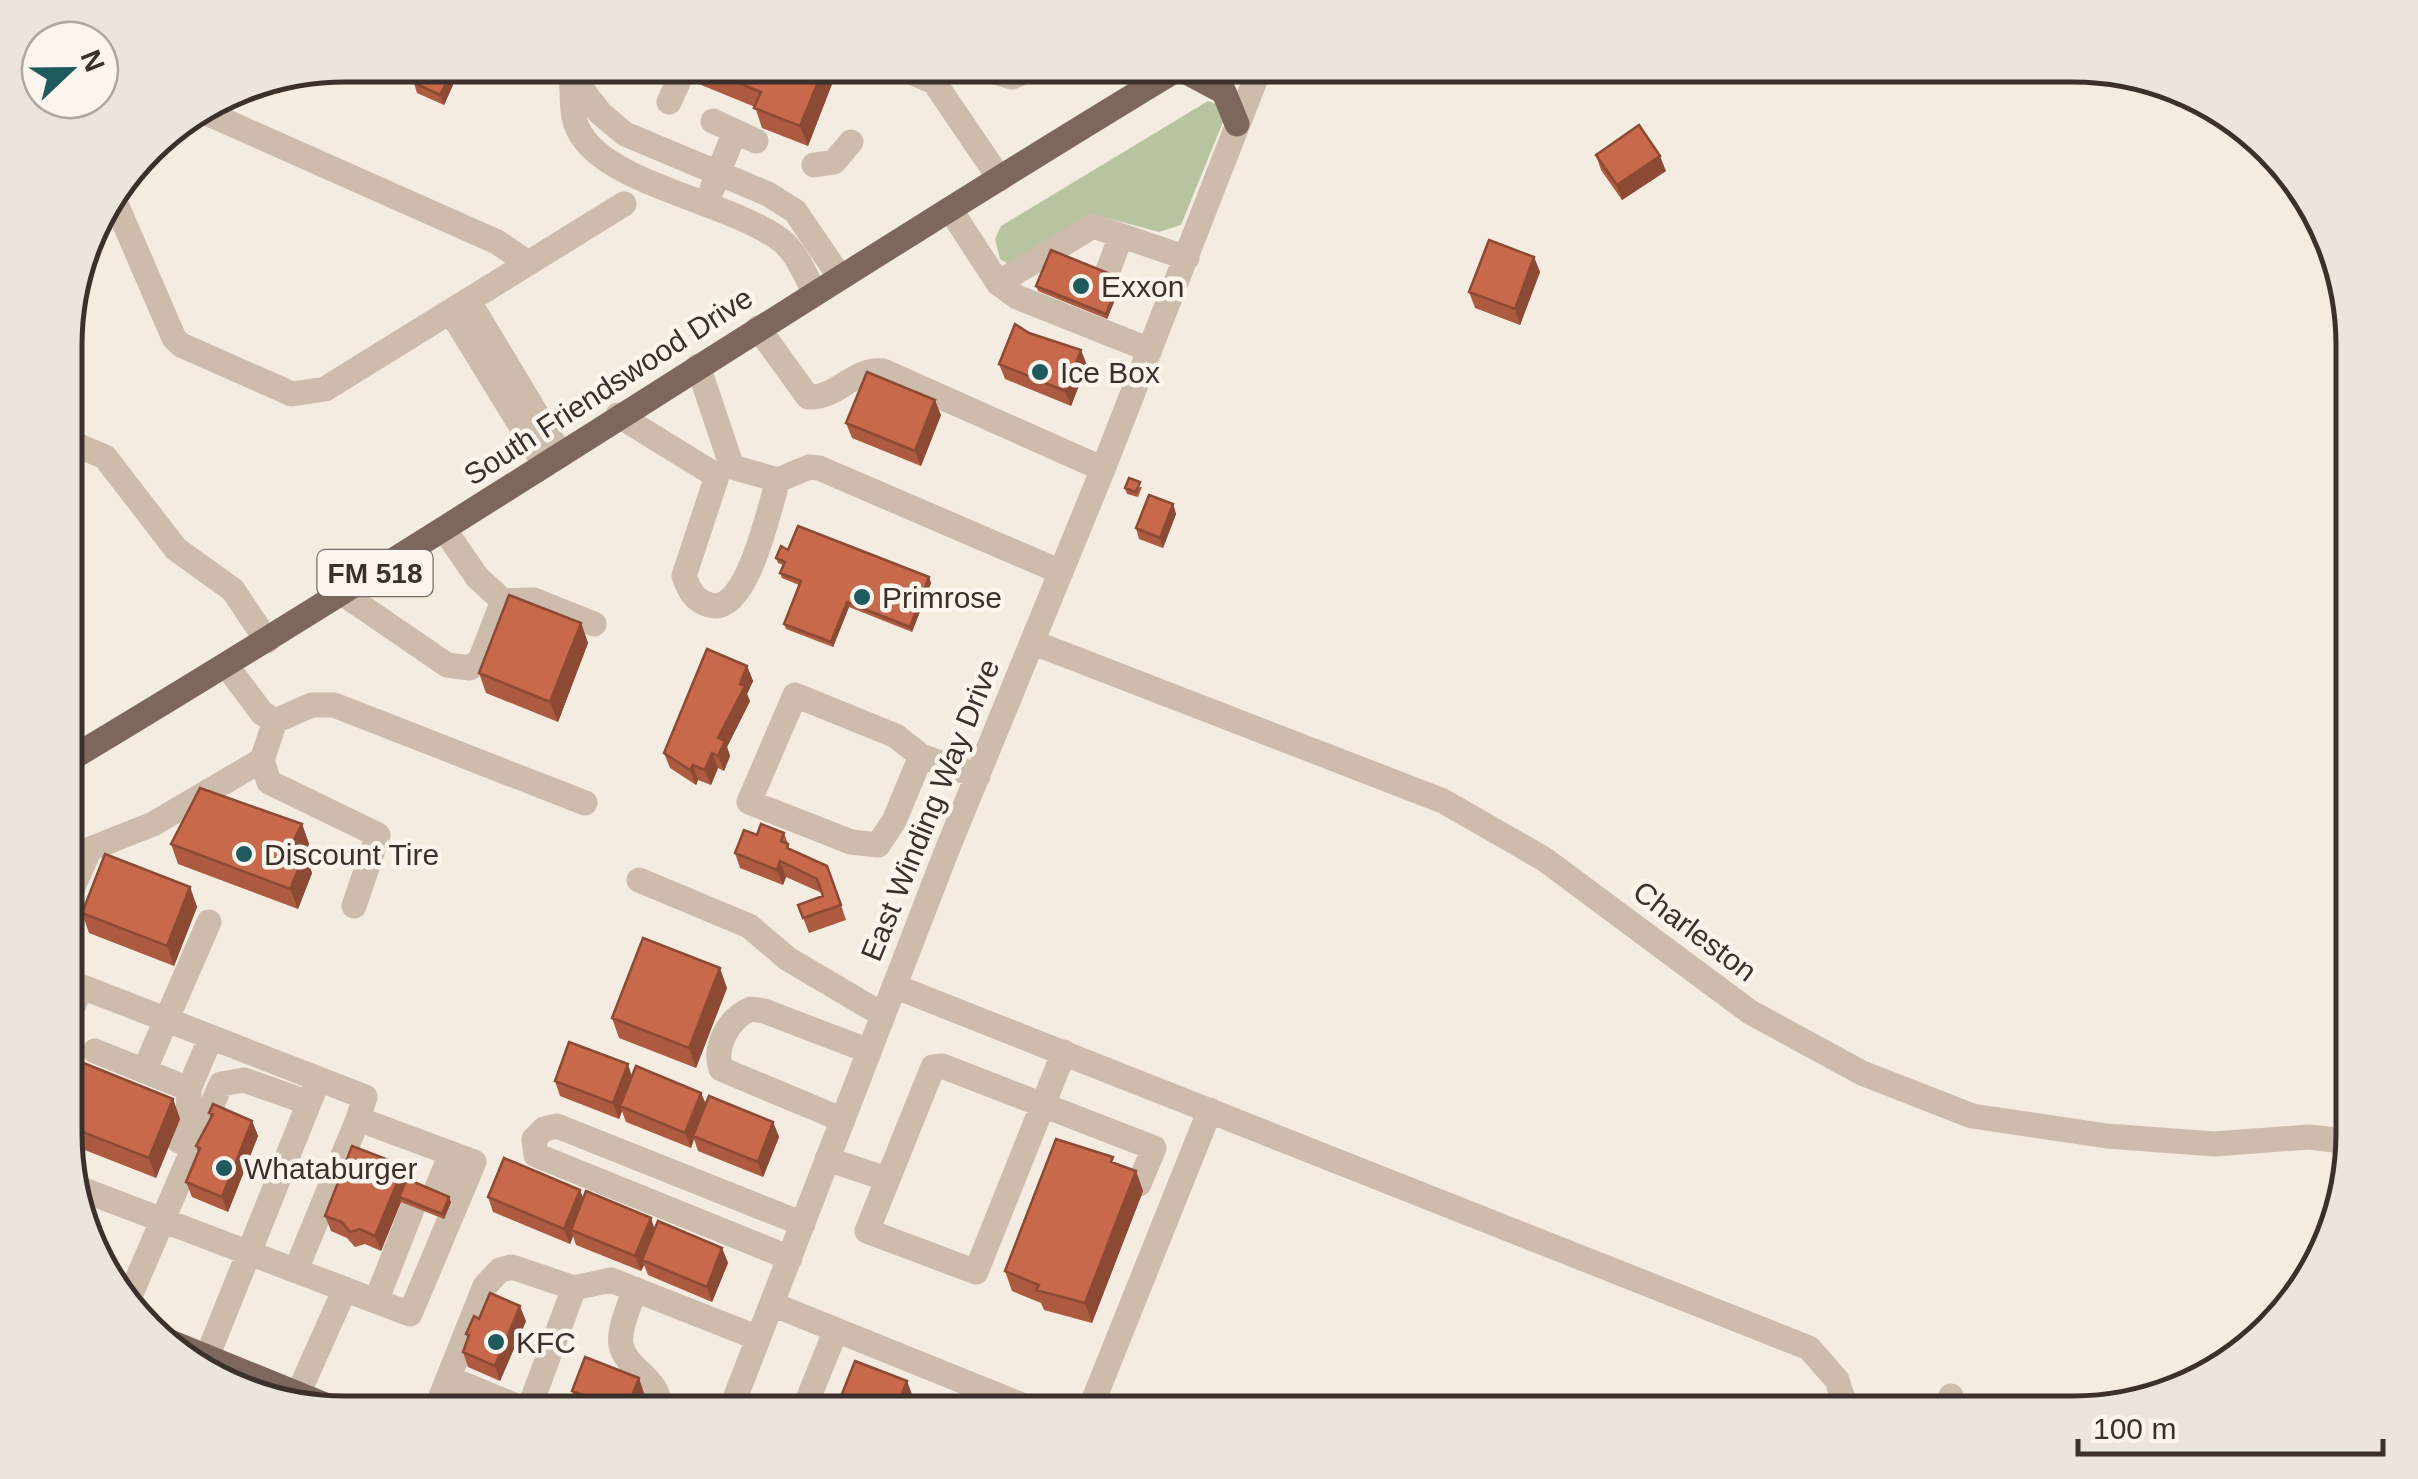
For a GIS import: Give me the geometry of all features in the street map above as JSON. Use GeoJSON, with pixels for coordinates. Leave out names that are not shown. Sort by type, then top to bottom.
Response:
{"type":"FeatureCollection","features":[{"type":"Feature","properties":{"kind":"main road"},"geometry":{"type":"LineString","coordinates":[[1209,82],[1224,92],[1237,124]]}},
{"type":"Feature","properties":{"kind":"main road","name":"South Friendswood Drive"},"geometry":{"type":"LineString","coordinates":[[82,752],[267,641],[618,415],[1155,83]]}},
{"type":"Feature","properties":{"kind":"main road"},"geometry":{"type":"LineString","coordinates":[[212,1360],[274,1387]]}},
{"type":"Feature","properties":{"kind":"street","name":"East Winding Way Drive"},"geometry":{"type":"LineString","coordinates":[[737,1396],[894,986],[1254,82]]}},
{"type":"Feature","properties":{"kind":"street"},"geometry":{"type":"LineString","coordinates":[[571,83],[570,109],[583,139],[614,165],[706,202],[782,241],[815,293]]}},
{"type":"Feature","properties":{"kind":"street"},"geometry":{"type":"LineString","coordinates":[[579,83],[600,113],[625,134],[795,211],[840,277]]}},
{"type":"Feature","properties":{"kind":"street"},"geometry":{"type":"LineString","coordinates":[[669,102],[678,83]]}},
{"type":"Feature","properties":{"kind":"street"},"geometry":{"type":"LineString","coordinates":[[934,83],[1000,179]]}},
{"type":"Feature","properties":{"kind":"street"},"geometry":{"type":"LineString","coordinates":[[706,202],[732,130],[734,98]]}},
{"type":"Feature","properties":{"kind":"street"},"geometry":{"type":"LineString","coordinates":[[216,117],[497,242],[528,263]]}},
{"type":"Feature","properties":{"kind":"street"},"geometry":{"type":"LineString","coordinates":[[814,165],[834,162],[851,142]]}},
{"type":"Feature","properties":{"kind":"street"},"geometry":{"type":"LineString","coordinates":[[119,213],[174,338],[194,354],[292,394],[325,389],[624,204]]}},
{"type":"Feature","properties":{"kind":"street"},"geometry":{"type":"LineString","coordinates":[[950,209],[998,283],[1017,297],[1061,307],[1150,350]]}},
{"type":"Feature","properties":{"kind":"street"},"geometry":{"type":"LineString","coordinates":[[1094,226],[1187,258]]}},
{"type":"Feature","properties":{"kind":"street"},"geometry":{"type":"LineString","coordinates":[[998,283],[1094,226]]}},
{"type":"Feature","properties":{"kind":"street"},"geometry":{"type":"LineString","coordinates":[[1078,265],[1094,226]]}},
{"type":"Feature","properties":{"kind":"street"},"geometry":{"type":"LineString","coordinates":[[1106,276],[1121,236]]}},
{"type":"Feature","properties":{"kind":"street"},"geometry":{"type":"LineString","coordinates":[[460,306],[553,460]]}},
{"type":"Feature","properties":{"kind":"street"},"geometry":{"type":"LineString","coordinates":[[758,328],[808,397],[823,398],[870,370],[883,372],[1103,469]]}},
{"type":"Feature","properties":{"kind":"street"},"geometry":{"type":"LineString","coordinates":[[698,366],[725,472],[684,576],[698,600],[713,606],[725,605],[742,589],[778,480]]}},
{"type":"Feature","properties":{"kind":"street"},"geometry":{"type":"LineString","coordinates":[[618,415],[725,472],[778,480],[809,467],[820,468],[1060,572]]}},
{"type":"Feature","properties":{"kind":"street"},"geometry":{"type":"LineString","coordinates":[[82,447],[105,457],[176,550],[232,590],[267,641]]}},
{"type":"Feature","properties":{"kind":"street"},"geometry":{"type":"LineString","coordinates":[[444,529],[476,578],[503,601],[534,600],[594,624]]}},
{"type":"Feature","properties":{"kind":"street"},"geometry":{"type":"LineString","coordinates":[[342,594],[390,628],[462,670],[480,660],[503,601]]}},
{"type":"Feature","properties":{"kind":"street","name":"Charleston"},"geometry":{"type":"LineString","coordinates":[[1032,642],[1443,801],[1544,859],[1750,1012],[1862,1073],[1972,1116],[2106,1136],[2214,1144],[2309,1138],[2335,1140]]}},
{"type":"Feature","properties":{"kind":"street"},"geometry":{"type":"LineString","coordinates":[[226,666],[262,713],[274,721]]}},
{"type":"Feature","properties":{"kind":"street"},"geometry":{"type":"LineString","coordinates":[[921,756],[894,821],[878,846],[850,842],[749,802],[794,695],[896,736],[921,756],[978,776]]}},
{"type":"Feature","properties":{"kind":"street"},"geometry":{"type":"LineString","coordinates":[[274,721],[312,706],[334,705],[584,803]]}},
{"type":"Feature","properties":{"kind":"street"},"geometry":{"type":"LineString","coordinates":[[274,721],[262,760],[270,782],[378,835],[354,906]]}},
{"type":"Feature","properties":{"kind":"street"},"geometry":{"type":"LineString","coordinates":[[82,867],[90,849],[153,824],[262,760]]}},
{"type":"Feature","properties":{"kind":"street"},"geometry":{"type":"LineString","coordinates":[[639,880],[749,926],[788,959],[883,1015]]}},
{"type":"Feature","properties":{"kind":"street"},"geometry":{"type":"LineString","coordinates":[[144,1071],[208,922]]}},
{"type":"Feature","properties":{"kind":"street"},"geometry":{"type":"LineString","coordinates":[[894,986],[1808,1348],[1836,1380],[1842,1396]]}},
{"type":"Feature","properties":{"kind":"street"},"geometry":{"type":"LineString","coordinates":[[82,987],[211,1037],[314,1091]]}},
{"type":"Feature","properties":{"kind":"street"},"geometry":{"type":"LineString","coordinates":[[843,1120],[722,1069],[717,1058],[728,1025],[752,1009],[764,1011],[869,1051]]}},
{"type":"Feature","properties":{"kind":"street"},"geometry":{"type":"LineString","coordinates":[[132,1286],[188,1118],[189,1089],[211,1037]]}},
{"type":"Feature","properties":{"kind":"street"},"geometry":{"type":"LineString","coordinates":[[95,1051],[189,1089]]}},
{"type":"Feature","properties":{"kind":"street"},"geometry":{"type":"LineString","coordinates":[[1064,1052],[1043,1105],[976,1272],[867,1232],[933,1067],[942,1066],[1043,1105],[1154,1148],[1140,1184]]}},
{"type":"Feature","properties":{"kind":"street"},"geometry":{"type":"LineString","coordinates":[[155,1216],[221,1084],[244,1080],[365,1097],[296,1270]]}},
{"type":"Feature","properties":{"kind":"street"},"geometry":{"type":"LineString","coordinates":[[208,1357],[314,1091]]}},
{"type":"Feature","properties":{"kind":"street"},"geometry":{"type":"LineString","coordinates":[[1095,1396],[1210,1110]]}},
{"type":"Feature","properties":{"kind":"street"},"geometry":{"type":"LineString","coordinates":[[89,1192],[410,1314],[474,1162],[358,1119]]}},
{"type":"Feature","properties":{"kind":"street"},"geometry":{"type":"LineString","coordinates":[[790,1258],[536,1154],[534,1139],[544,1129],[557,1126],[803,1224]]}},
{"type":"Feature","properties":{"kind":"street"},"geometry":{"type":"LineString","coordinates":[[387,1305],[450,1153]]}},
{"type":"Feature","properties":{"kind":"street"},"geometry":{"type":"LineString","coordinates":[[828,1160],[887,1179]]}},
{"type":"Feature","properties":{"kind":"street"},"geometry":{"type":"LineString","coordinates":[[442,1396],[484,1286],[494,1275],[512,1268],[574,1288],[611,1280],[758,1338]]}},
{"type":"Feature","properties":{"kind":"street"},"geometry":{"type":"LineString","coordinates":[[534,1396],[574,1288]]}},
{"type":"Feature","properties":{"kind":"street"},"geometry":{"type":"LineString","coordinates":[[290,1390],[345,1289]]}},
{"type":"Feature","properties":{"kind":"street"},"geometry":{"type":"LineString","coordinates":[[635,1290],[620,1340],[623,1352],[658,1396]]}},
{"type":"Feature","properties":{"kind":"street"},"geometry":{"type":"LineString","coordinates":[[772,1304],[999,1396]]}},
{"type":"Feature","properties":{"kind":"street"},"geometry":{"type":"LineString","coordinates":[[809,1396],[836,1330]]}},
{"type":"Feature","properties":{"kind":"street"},"geometry":{"type":"LineString","coordinates":[[449,1378],[490,1396]]}},
{"type":"Feature","properties":{"kind":"green space"},"geometry":{"type":"Polygon","coordinates":[[[1208,101],[1219,105],[1223,122],[1181,225],[1159,232],[1100,216],[1010,265],[1000,259],[995,239],[1001,226],[1208,101]]]}},
{"type":"Feature","properties":{"kind":"building"},"geometry":{"type":"Polygon","coordinates":[[[414,83],[446,83],[440,95],[414,83]]]}},
{"type":"Feature","properties":{"kind":"building"},"geometry":{"type":"Polygon","coordinates":[[[738,83],[818,83],[800,126],[754,108],[761,92],[738,83]]]}},
{"type":"Feature","properties":{"kind":"building"},"geometry":{"type":"Polygon","coordinates":[[[1639,125],[1660,156],[1617,185],[1596,155],[1639,125]]]}},
{"type":"Feature","properties":{"kind":"building"},"geometry":{"type":"Polygon","coordinates":[[[1489,240],[1534,257],[1515,309],[1469,292],[1489,240]]]}},
{"type":"Feature","properties":{"kind":"building"},"geometry":{"type":"Polygon","coordinates":[[[1051,250],[1120,278],[1106,314],[1036,286],[1051,250]]]}},
{"type":"Feature","properties":{"kind":"building"},"geometry":{"type":"Polygon","coordinates":[[[1015,324],[1029,333],[1081,350],[1065,391],[999,364],[1015,324]]]}},
{"type":"Feature","properties":{"kind":"building"},"geometry":{"type":"Polygon","coordinates":[[[867,372],[935,400],[915,451],[846,423],[867,372]]]}},
{"type":"Feature","properties":{"kind":"building"},"geometry":{"type":"Polygon","coordinates":[[[1129,478],[1140,482],[1136,492],[1125,488],[1129,478]]]}},
{"type":"Feature","properties":{"kind":"building"},"geometry":{"type":"Polygon","coordinates":[[[1149,495],[1173,504],[1160,538],[1136,528],[1149,495]]]}},
{"type":"Feature","properties":{"kind":"building","name":"Primrose"},"geometry":{"type":"Polygon","coordinates":[[[798,526],[929,577],[910,627],[847,602],[831,642],[784,624],[801,581],[780,573],[785,562],[776,558],[781,546],[788,550],[798,526]]]}},
{"type":"Feature","properties":{"kind":"building"},"geometry":{"type":"Polygon","coordinates":[[[509,595],[581,623],[550,702],[479,673],[509,595]]]}},
{"type":"Feature","properties":{"kind":"building"},"geometry":{"type":"Polygon","coordinates":[[[707,649],[747,666],[740,684],[745,686],[718,738],[725,741],[718,756],[712,753],[705,770],[693,765],[690,770],[664,753],[707,649]]]}},
{"type":"Feature","properties":{"kind":"building","name":"Discount Tire"},"geometry":{"type":"Polygon","coordinates":[[[200,788],[302,824],[291,846],[305,853],[290,889],[171,844],[200,788]]]}},
{"type":"Feature","properties":{"kind":"building"},"geometry":{"type":"Polygon","coordinates":[[[761,824],[784,833],[781,841],[788,844],[787,848],[827,866],[841,905],[803,918],[798,905],[823,896],[817,879],[780,861],[777,870],[735,853],[744,830],[757,835],[761,824]]]}},
{"type":"Feature","properties":{"kind":"building"},"geometry":{"type":"Polygon","coordinates":[[[105,854],[190,887],[167,946],[82,913],[105,854]]]}},
{"type":"Feature","properties":{"kind":"building"},"geometry":{"type":"Polygon","coordinates":[[[643,938],[720,968],[689,1048],[612,1018],[643,938]]]}},
{"type":"Feature","properties":{"kind":"building"},"geometry":{"type":"Polygon","coordinates":[[[569,1042],[628,1064],[613,1103],[555,1081],[569,1042]]]}},
{"type":"Feature","properties":{"kind":"building"},"geometry":{"type":"Polygon","coordinates":[[[82,1062],[173,1099],[149,1158],[82,1132],[82,1062]]]}},
{"type":"Feature","properties":{"kind":"building"},"geometry":{"type":"Polygon","coordinates":[[[636,1066],[701,1093],[685,1133],[620,1106],[636,1066]]]}},
{"type":"Feature","properties":{"kind":"building"},"geometry":{"type":"Polygon","coordinates":[[[709,1096],[773,1122],[758,1162],[693,1136],[709,1096]]]}},
{"type":"Feature","properties":{"kind":"building","name":"Whataburger"},"geometry":{"type":"Polygon","coordinates":[[[213,1104],[252,1121],[222,1197],[186,1182],[200,1148],[196,1146],[213,1114],[209,1113],[213,1104]]]}},
{"type":"Feature","properties":{"kind":"building"},"geometry":{"type":"Polygon","coordinates":[[[1056,1139],[1113,1157],[1111,1162],[1136,1171],[1085,1303],[1036,1290],[1039,1285],[1005,1271],[1056,1139]]]}},
{"type":"Feature","properties":{"kind":"building"},"geometry":{"type":"Polygon","coordinates":[[[352,1146],[404,1166],[375,1236],[360,1229],[350,1232],[342,1222],[325,1216],[352,1146]]]}},
{"type":"Feature","properties":{"kind":"building"},"geometry":{"type":"Polygon","coordinates":[[[504,1158],[580,1190],[564,1229],[488,1197],[504,1158]]]}},
{"type":"Feature","properties":{"kind":"building"},"geometry":{"type":"Polygon","coordinates":[[[407,1179],[449,1197],[442,1214],[399,1197],[407,1179]]]}},
{"type":"Feature","properties":{"kind":"building"},"geometry":{"type":"Polygon","coordinates":[[[586,1191],[651,1218],[635,1256],[571,1230],[586,1191]]]}},
{"type":"Feature","properties":{"kind":"building"},"geometry":{"type":"Polygon","coordinates":[[[658,1221],[722,1248],[707,1287],[642,1260],[658,1221]]]}},
{"type":"Feature","properties":{"kind":"building"},"geometry":{"type":"Polygon","coordinates":[[[490,1293],[520,1306],[495,1366],[463,1352],[474,1316],[479,1319],[490,1293]]]}},
{"type":"Feature","properties":{"kind":"building"},"geometry":{"type":"Polygon","coordinates":[[[585,1357],[639,1378],[632,1396],[585,1396],[572,1391],[585,1357]]]}},
{"type":"Feature","properties":{"kind":"building"},"geometry":{"type":"Polygon","coordinates":[[[855,1361],[907,1381],[901,1396],[841,1396],[855,1361]]]}},
{"type":"Feature","properties":{"kind":"place","name":"Exxon"},"geometry":{"type":"Point","coordinates":[1081,286]}},
{"type":"Feature","properties":{"kind":"place","name":"Ice Box"},"geometry":{"type":"Point","coordinates":[1040,372]}},
{"type":"Feature","properties":{"kind":"place","name":"Primrose"},"geometry":{"type":"Point","coordinates":[862,597]}},
{"type":"Feature","properties":{"kind":"place","name":"Discount Tire"},"geometry":{"type":"Point","coordinates":[244,854]}},
{"type":"Feature","properties":{"kind":"place","name":"Whataburger"},"geometry":{"type":"Point","coordinates":[224,1168]}},
{"type":"Feature","properties":{"kind":"place","name":"KFC"},"geometry":{"type":"Point","coordinates":[496,1342]}}]}
